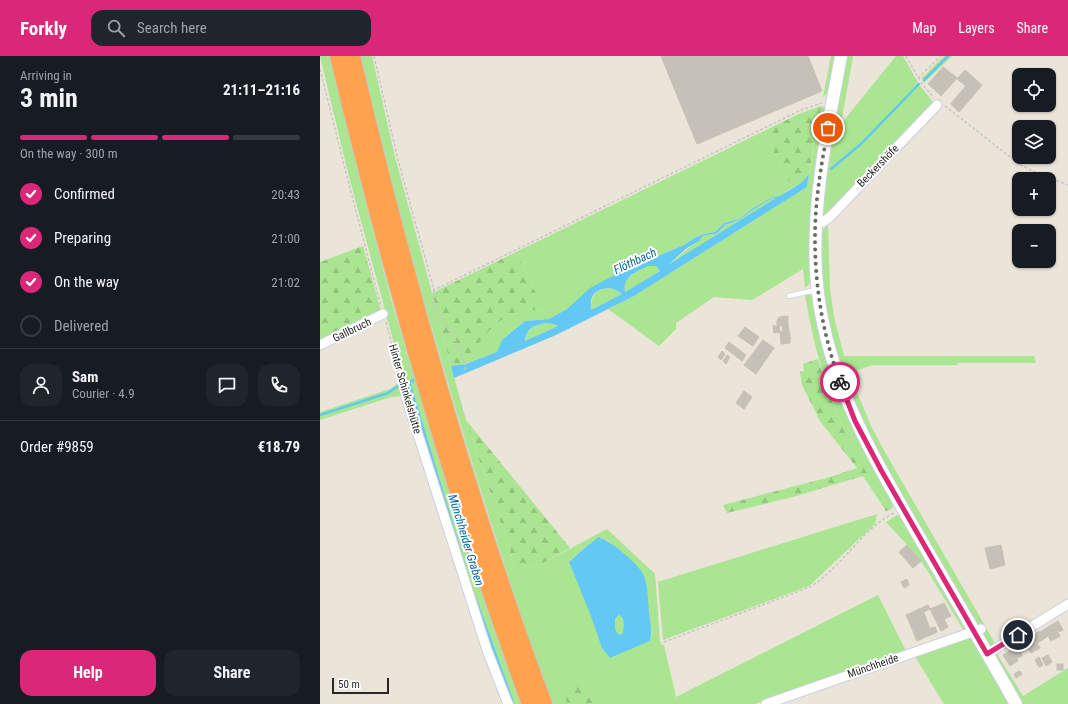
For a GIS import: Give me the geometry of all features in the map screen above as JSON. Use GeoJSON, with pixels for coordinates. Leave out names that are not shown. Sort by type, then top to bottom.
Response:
{"type":"FeatureCollection","features":[{"type":"Feature","properties":{"kind":"highway"},"geometry":{"type":"LineString","coordinates":[[338,56],[375,207],[434,395],[472,537],[530,704]]}},
{"type":"Feature","properties":{"kind":"highway"},"geometry":{"type":"LineString","coordinates":[[352,56],[389,206],[425,365]]}},
{"type":"Feature","properties":{"kind":"highway"},"geometry":{"type":"LineString","coordinates":[[434,395],[544,704]]}},
{"type":"Feature","properties":{"kind":"street"},"geometry":{"type":"LineString","coordinates":[[841,56],[820,182],[816,224],[818,289],[827,343],[843,391],[861,433],[903,510],[977,630],[987,654],[1016,704]]}},
{"type":"Feature","properties":{"kind":"street","name":"Beckershöfe"},"geometry":{"type":"LineString","coordinates":[[816,224],[823,222],[830,217],[937,105]]}},
{"type":"Feature","properties":{"kind":"street","name":"Gallbruch"},"geometry":{"type":"LineString","coordinates":[[320,346],[384,314]]}},
{"type":"Feature","properties":{"kind":"street","name":"Hinter Schinkelshütte"},"geometry":{"type":"LineString","coordinates":[[406,397],[487,650],[508,704]]}},
{"type":"Feature","properties":{"kind":"street"},"geometry":{"type":"LineString","coordinates":[[987,654],[1068,604]]}},
{"type":"Feature","properties":{"kind":"street","name":"Münchheide"},"geometry":{"type":"LineString","coordinates":[[766,704],[977,630]]}},
{"type":"Feature","properties":{"kind":"lane"},"geometry":{"type":"LineString","coordinates":[[789,296],[818,289]]}},
{"type":"Feature","properties":{"kind":"path"},"geometry":{"type":"LineString","coordinates":[[374,56],[398,160],[434,290],[433,296],[436,309],[453,335],[465,364],[465,371]]}},
{"type":"Feature","properties":{"kind":"path"},"geometry":{"type":"LineString","coordinates":[[906,56],[918,78],[934,98],[937,105],[943,105],[1022,167],[1068,185]]}},
{"type":"Feature","properties":{"kind":"path"},"geometry":{"type":"LineString","coordinates":[[918,78],[941,56]]}},
{"type":"Feature","properties":{"kind":"path","name":"Hinter Schinkelshütte"},"geometry":{"type":"LineString","coordinates":[[320,69],[345,170],[406,397]]}},
{"type":"Feature","properties":{"kind":"path"},"geometry":{"type":"LineString","coordinates":[[434,290],[801,110],[833,100]]}},
{"type":"Feature","properties":{"kind":"path"},"geometry":{"type":"LineString","coordinates":[[664,642],[810,587],[826,576],[882,521],[903,510]]}},
{"type":"Feature","properties":{"kind":"green space"},"geometry":{"type":"Polygon","coordinates":[[[320,56],[330,56],[357,169],[394,310],[479,580],[523,704],[511,704],[495,666],[410,396],[407,392],[347,169],[320,56]]]}},
{"type":"Feature","properties":{"kind":"green space"},"geometry":{"type":"Polygon","coordinates":[[[360,56],[372,56],[395,157],[466,420],[517,573],[545,562],[607,529],[655,574],[660,641],[662,645],[664,645],[676,697],[878,595],[906,651],[755,704],[593,704],[580,679],[560,687],[568,704],[551,704],[472,463],[424,301],[380,138],[360,56]],[[600,537],[569,562],[610,658],[650,641],[652,633],[650,620],[633,563],[608,541],[600,537]]]}},
{"type":"Feature","properties":{"kind":"green space"},"geometry":{"type":"Polygon","coordinates":[[[831,56],[836,56],[829,92],[823,97],[831,56]]]}},
{"type":"Feature","properties":{"kind":"green space"},"geometry":{"type":"Polygon","coordinates":[[[844,56],[853,56],[841,124],[896,56],[903,56],[920,86],[934,103],[829,214],[823,217],[821,214],[823,183],[844,56]]]}},
{"type":"Feature","properties":{"kind":"green space"},"geometry":{"type":"Polygon","coordinates":[[[944,56],[952,56],[924,83],[922,78],[944,56]]]}},
{"type":"Feature","properties":{"kind":"green space"},"geometry":{"type":"Polygon","coordinates":[[[821,106],[826,110],[812,278],[805,288],[803,269],[752,300],[714,297],[676,323],[676,329],[659,346],[608,309],[634,296],[807,187],[821,106]]]}},
{"type":"Feature","properties":{"kind":"green space"},"geometry":{"type":"Polygon","coordinates":[[[821,106],[809,174],[801,183],[792,188],[764,131],[801,113],[821,106]]]}},
{"type":"Feature","properties":{"kind":"green space"},"geometry":{"type":"Polygon","coordinates":[[[764,131],[792,188],[780,196],[773,197],[753,208],[739,219],[724,223],[715,232],[696,237],[684,245],[618,273],[567,309],[549,319],[525,321],[502,340],[498,352],[466,364],[483,337],[498,322],[515,312],[533,310],[545,312],[516,252],[764,131]]]}},
{"type":"Feature","properties":{"kind":"green space"},"geometry":{"type":"Polygon","coordinates":[[[773,198],[777,198],[666,267],[702,237],[716,234],[725,225],[739,220],[773,198]]]}},
{"type":"Feature","properties":{"kind":"green space"},"geometry":{"type":"Polygon","coordinates":[[[828,223],[830,288],[834,317],[844,356],[1034,356],[1036,363],[873,365],[849,373],[871,426],[885,452],[996,645],[989,647],[863,427],[835,357],[822,297],[820,234],[828,223]]]}},
{"type":"Feature","properties":{"kind":"green space"},"geometry":{"type":"Polygon","coordinates":[[[363,246],[380,308],[376,316],[320,343],[320,262],[363,246]]]}},
{"type":"Feature","properties":{"kind":"green space"},"geometry":{"type":"Polygon","coordinates":[[[516,252],[545,312],[526,310],[516,312],[506,317],[483,337],[466,364],[451,366],[432,293],[516,252]]]}},
{"type":"Feature","properties":{"kind":"green space"},"geometry":{"type":"Polygon","coordinates":[[[648,266],[656,266],[660,271],[625,292],[625,281],[637,271],[648,266]]]}},
{"type":"Feature","properties":{"kind":"green space"},"geometry":{"type":"Polygon","coordinates":[[[610,288],[622,294],[591,310],[594,294],[600,290],[610,288]]]}},
{"type":"Feature","properties":{"kind":"green space"},"geometry":{"type":"Polygon","coordinates":[[[805,295],[810,295],[814,298],[894,503],[890,510],[865,471],[835,408],[814,341],[805,295]]]}},
{"type":"Feature","properties":{"kind":"green space"},"geometry":{"type":"Polygon","coordinates":[[[545,323],[558,326],[525,341],[529,330],[537,325],[545,323]]]}},
{"type":"Feature","properties":{"kind":"green space"},"geometry":{"type":"Polygon","coordinates":[[[818,359],[832,402],[844,430],[868,475],[890,510],[886,511],[863,476],[796,496],[727,513],[723,505],[830,477],[857,468],[820,421],[802,385],[800,372],[804,371],[803,364],[818,359]]]}},
{"type":"Feature","properties":{"kind":"green space"},"geometry":{"type":"Polygon","coordinates":[[[399,383],[403,396],[391,397],[320,420],[320,412],[390,389],[399,383]]]}},
{"type":"Feature","properties":{"kind":"green space"},"geometry":{"type":"Polygon","coordinates":[[[466,420],[570,548],[545,562],[517,573],[466,420]]]}},
{"type":"Feature","properties":{"kind":"green space"},"geometry":{"type":"Polygon","coordinates":[[[877,514],[875,524],[809,586],[663,640],[658,582],[877,514]]]}},
{"type":"Feature","properties":{"kind":"green space"},"geometry":{"type":"Polygon","coordinates":[[[899,514],[966,628],[964,631],[915,553],[886,522],[899,514]]]}},
{"type":"Feature","properties":{"kind":"green space"},"geometry":{"type":"Polygon","coordinates":[[[619,615],[623,619],[624,623],[623,633],[620,635],[618,634],[615,626],[615,619],[619,615]]]}},
{"type":"Feature","properties":{"kind":"green space"},"geometry":{"type":"Polygon","coordinates":[[[971,636],[1012,704],[944,704],[914,655],[971,636]]]}},
{"type":"Feature","properties":{"kind":"green space"},"geometry":{"type":"Polygon","coordinates":[[[996,652],[1023,696],[1068,668],[1068,704],[1022,704],[995,658],[996,652]]]}},
{"type":"Feature","properties":{"kind":"green space"},"geometry":{"type":"Polygon","coordinates":[[[580,679],[593,704],[568,704],[559,687],[580,679]]]}},
{"type":"Feature","properties":{"kind":"water"},"geometry":{"type":"Polygon","coordinates":[[[809,174],[807,187],[634,296],[556,335],[454,378],[451,366],[466,364],[497,352],[502,340],[525,321],[549,319],[567,309],[590,288],[618,273],[684,245],[696,237],[715,232],[724,223],[739,219],[753,208],[773,197],[780,196],[801,183],[809,174]],[[773,198],[739,220],[725,225],[716,234],[702,237],[668,265],[776,198],[773,198]],[[648,266],[635,273],[626,282],[625,292],[660,271],[656,266],[648,266]],[[610,288],[600,290],[592,297],[591,310],[622,294],[610,288]],[[545,323],[534,327],[527,333],[525,341],[558,326],[545,323]]]}},
{"type":"Feature","properties":{"kind":"water"},"geometry":{"type":"Polygon","coordinates":[[[599,537],[624,554],[637,566],[644,576],[648,594],[651,630],[650,641],[610,658],[602,648],[569,562],[599,537]],[[619,615],[615,619],[616,630],[620,635],[623,633],[624,625],[619,615]]]}},
{"type":"Feature","properties":{"kind":"building"},"geometry":{"type":"Polygon","coordinates":[[[661,56],[808,56],[822,91],[697,144],[661,56]]]}},
{"type":"Feature","properties":{"kind":"building"},"geometry":{"type":"Polygon","coordinates":[[[943,67],[952,74],[937,92],[928,84],[943,67]]]}},
{"type":"Feature","properties":{"kind":"building"},"geometry":{"type":"Polygon","coordinates":[[[965,70],[982,85],[967,103],[958,95],[966,86],[957,79],[965,70]]]}},
{"type":"Feature","properties":{"kind":"building"},"geometry":{"type":"Polygon","coordinates":[[[952,74],[957,78],[941,96],[937,92],[952,74]]]}},
{"type":"Feature","properties":{"kind":"building"},"geometry":{"type":"Polygon","coordinates":[[[958,95],[967,103],[959,112],[951,104],[958,95]]]}},
{"type":"Feature","properties":{"kind":"building"},"geometry":{"type":"Polygon","coordinates":[[[788,316],[788,325],[777,326],[779,317],[788,316]]]}},
{"type":"Feature","properties":{"kind":"building"},"geometry":{"type":"Polygon","coordinates":[[[782,325],[788,325],[789,331],[783,332],[782,325]]]}},
{"type":"Feature","properties":{"kind":"building"},"geometry":{"type":"Polygon","coordinates":[[[773,326],[779,326],[780,332],[774,333],[773,326]]]}},
{"type":"Feature","properties":{"kind":"building"},"geometry":{"type":"Polygon","coordinates":[[[745,327],[759,337],[753,346],[738,336],[745,327]]]}},
{"type":"Feature","properties":{"kind":"building"},"geometry":{"type":"Polygon","coordinates":[[[789,331],[791,339],[790,343],[781,344],[780,332],[789,331]]]}},
{"type":"Feature","properties":{"kind":"building"},"geometry":{"type":"Polygon","coordinates":[[[763,340],[774,348],[756,374],[744,365],[763,340]]]}},
{"type":"Feature","properties":{"kind":"building"},"geometry":{"type":"Polygon","coordinates":[[[729,342],[746,355],[742,361],[725,348],[729,342]]]}},
{"type":"Feature","properties":{"kind":"building"},"geometry":{"type":"Polygon","coordinates":[[[722,351],[725,354],[721,360],[718,357],[722,351]]]}},
{"type":"Feature","properties":{"kind":"building"},"geometry":{"type":"Polygon","coordinates":[[[727,355],[730,357],[726,364],[723,361],[727,355]]]}},
{"type":"Feature","properties":{"kind":"building"},"geometry":{"type":"Polygon","coordinates":[[[744,391],[752,397],[744,409],[736,403],[744,391]]]}},
{"type":"Feature","properties":{"kind":"building"},"geometry":{"type":"Polygon","coordinates":[[[907,545],[921,561],[913,568],[899,552],[907,545]]]}},
{"type":"Feature","properties":{"kind":"building"},"geometry":{"type":"Polygon","coordinates":[[[1001,545],[1005,565],[990,569],[985,548],[1001,545]]]}},
{"type":"Feature","properties":{"kind":"building"},"geometry":{"type":"Polygon","coordinates":[[[907,579],[909,585],[904,588],[901,582],[907,579]]]}},
{"type":"Feature","properties":{"kind":"building"},"geometry":{"type":"Polygon","coordinates":[[[944,603],[951,616],[944,619],[948,627],[941,631],[930,609],[944,603]]]}},
{"type":"Feature","properties":{"kind":"building"},"geometry":{"type":"Polygon","coordinates":[[[928,605],[930,609],[908,619],[906,615],[928,605]]]}},
{"type":"Feature","properties":{"kind":"building"},"geometry":{"type":"Polygon","coordinates":[[[924,613],[930,629],[926,631],[918,614],[924,613]]]}},
{"type":"Feature","properties":{"kind":"building"},"geometry":{"type":"Polygon","coordinates":[[[918,614],[928,636],[917,641],[908,619],[918,614]]]}},
{"type":"Feature","properties":{"kind":"building"},"geometry":{"type":"Polygon","coordinates":[[[1058,621],[1063,630],[1060,632],[1058,630],[1057,631],[1060,636],[1051,641],[1048,636],[1037,643],[1040,648],[1031,653],[1028,649],[1020,653],[1017,646],[1037,634],[1036,633],[1058,621]]]}},
{"type":"Feature","properties":{"kind":"building"},"geometry":{"type":"Polygon","coordinates":[[[935,627],[937,632],[933,634],[931,628],[935,627]]]}},
{"type":"Feature","properties":{"kind":"building"},"geometry":{"type":"Polygon","coordinates":[[[931,628],[933,634],[928,636],[926,631],[931,628]]]}},
{"type":"Feature","properties":{"kind":"building"},"geometry":{"type":"Polygon","coordinates":[[[1017,647],[1020,652],[1014,656],[1011,650],[1017,647]]]}},
{"type":"Feature","properties":{"kind":"building"},"geometry":{"type":"Polygon","coordinates":[[[1011,650],[1018,661],[1010,666],[1003,655],[1011,650]]]}},
{"type":"Feature","properties":{"kind":"building"},"geometry":{"type":"Polygon","coordinates":[[[1020,652],[1022,656],[1016,659],[1014,656],[1020,652]]]}},
{"type":"Feature","properties":{"kind":"building"},"geometry":{"type":"Polygon","coordinates":[[[1048,655],[1052,662],[1046,666],[1042,658],[1048,655]]]}},
{"type":"Feature","properties":{"kind":"building"},"geometry":{"type":"Polygon","coordinates":[[[1039,657],[1043,665],[1039,667],[1035,660],[1039,657]]]}},
{"type":"Feature","properties":{"kind":"building"},"geometry":{"type":"Polygon","coordinates":[[[1057,664],[1063,664],[1063,670],[1057,670],[1057,664]]]}},
{"type":"Feature","properties":{"kind":"building"},"geometry":{"type":"Polygon","coordinates":[[[1020,671],[1022,674],[1016,678],[1014,674],[1020,671]]]}},
{"type":"Feature","properties":{"kind":"waterway","name":"Flöthbach"},"geometry":{"type":"LineString","coordinates":[[924,80],[948,56]]}},
{"type":"Feature","properties":{"kind":"waterway","name":"Flöthbach"},"geometry":{"type":"LineString","coordinates":[[831,169],[861,144],[919,84]]}},
{"type":"Feature","properties":{"kind":"waterway","name":"Flöthbach"},"geometry":{"type":"LineString","coordinates":[[405,384],[414,380]]}},
{"type":"Feature","properties":{"kind":"waterway","name":"Münchheider Graben"},"geometry":{"type":"LineString","coordinates":[[409,382],[464,564]]}},
{"type":"Feature","properties":{"kind":"waterway","name":"Flöthbach"},"geometry":{"type":"LineString","coordinates":[[320,415],[388,393],[398,386]]}},
{"type":"Feature","properties":{"kind":"waterway","name":"Münchheider Graben"},"geometry":{"type":"LineString","coordinates":[[474,595],[512,700]]}},
{"type":"Feature","properties":{"kind":"way so far"},"geometry":{"type":"LineString","coordinates":[[828,128],[816,211],[816,273],[824,329],[832,361],[840,382]]}},
{"type":"Feature","properties":{"kind":"route"},"geometry":{"type":"LineString","coordinates":[[840,382],[855,421],[881,470],[987,654],[1018,635]]}}]}
